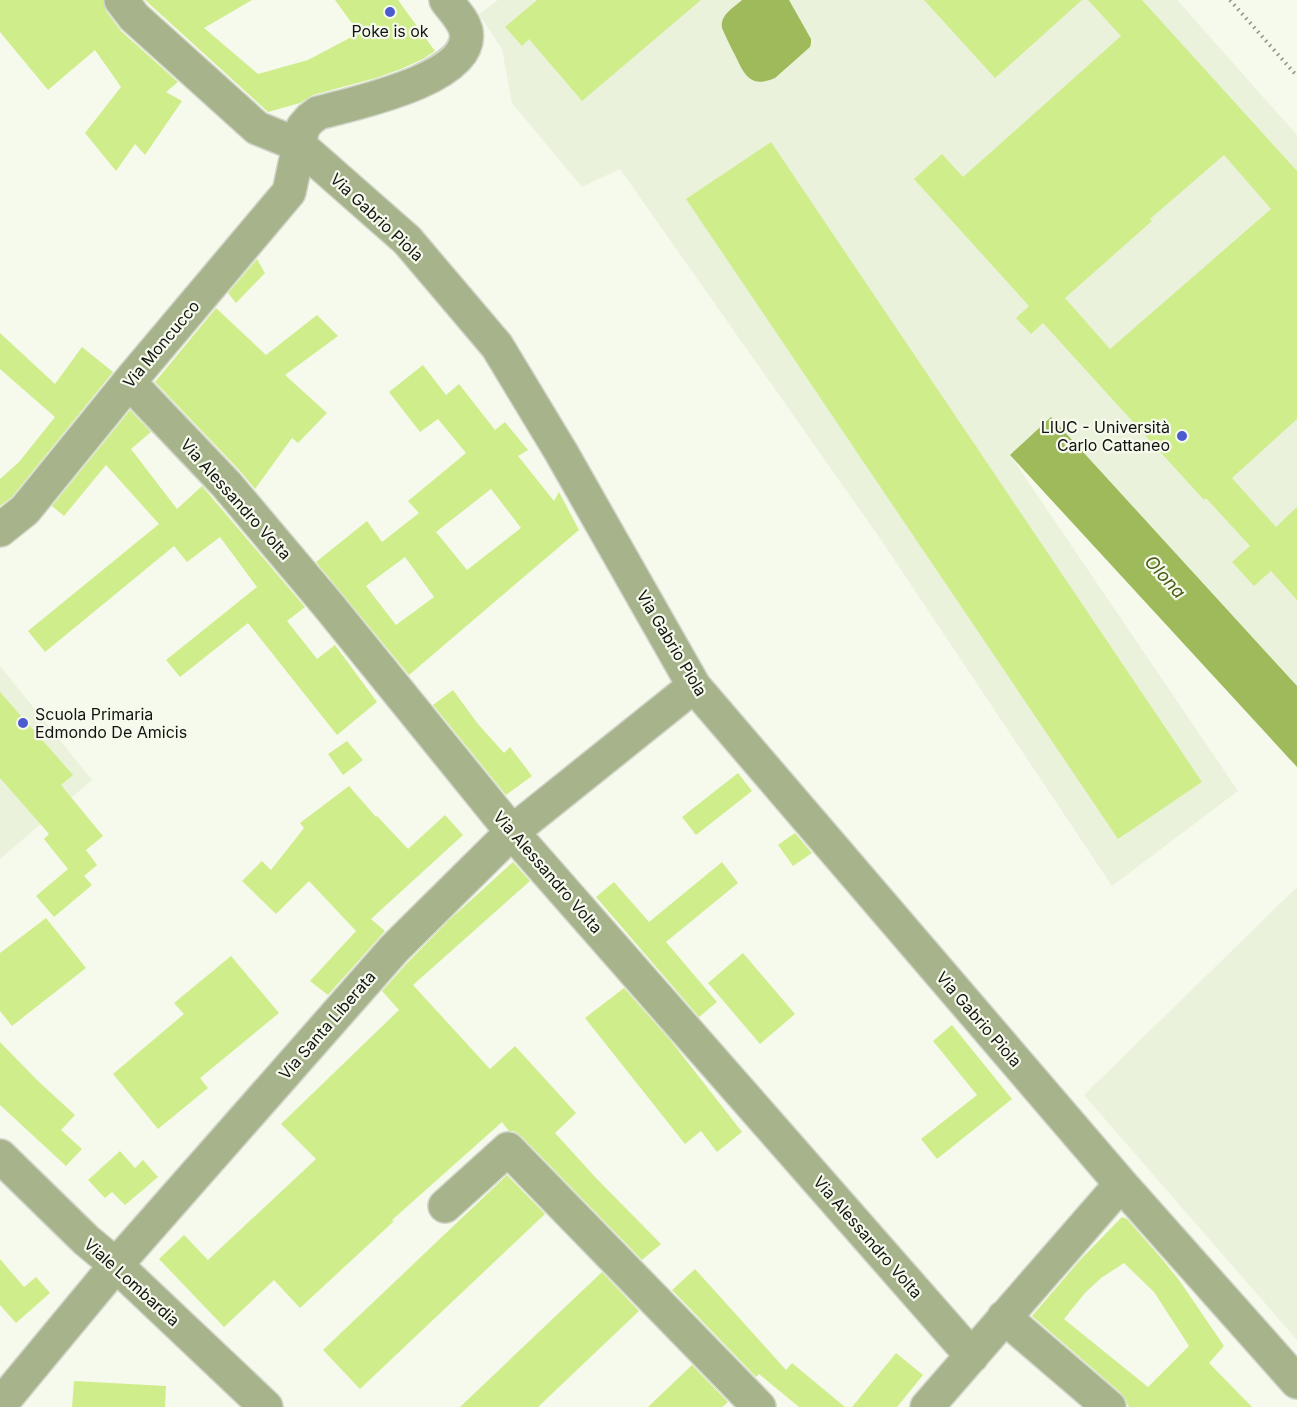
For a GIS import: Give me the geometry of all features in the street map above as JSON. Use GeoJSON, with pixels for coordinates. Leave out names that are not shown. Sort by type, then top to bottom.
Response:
{"type":"FeatureCollection","features":[{"type":"Feature","properties":{"kind":"street","name":"Via Gabrio Piola"},"geometry":{"type":"LineString","coordinates":[[121,0],[134,17],[257,128],[299,145],[407,240],[497,345],[561,452],[694,686],[1121,1184],[1297,1382]]}},
{"type":"Feature","properties":{"kind":"street","name":"Via Moncucco"},"geometry":{"type":"LineString","coordinates":[[0,530],[25,510],[289,192],[303,128],[310,119],[318,113],[414,85],[447,66],[457,57],[466,40],[466,29],[446,0]]}},
{"type":"Feature","properties":{"kind":"street","name":"Via Alessandro Volta"},"geometry":{"type":"LineString","coordinates":[[129,382],[241,501],[328,604],[512,832],[972,1356]]}},
{"type":"Feature","properties":{"kind":"street","name":"Via Santa Liberata"},"geometry":{"type":"LineString","coordinates":[[0,1405],[116,1265],[394,949],[512,832],[694,686]]}},
{"type":"Feature","properties":{"kind":"street"},"geometry":{"type":"LineString","coordinates":[[446,1206],[508,1149],[759,1407]]}},
{"type":"Feature","properties":{"kind":"street","name":"Viale Lombardia"},"geometry":{"type":"LineString","coordinates":[[0,1156],[86,1240],[116,1265],[266,1407]]}},
{"type":"Feature","properties":{"kind":"street"},"geometry":{"type":"LineString","coordinates":[[927,1407],[1121,1184]]}},
{"type":"Feature","properties":{"kind":"street"},"geometry":{"type":"LineString","coordinates":[[1004,1317],[1109,1407]]}},
{"type":"Feature","properties":{"kind":"path"},"geometry":{"type":"LineString","coordinates":[[1230,0],[1297,76]]}},
{"type":"Feature","properties":{"kind":"shaded area","name":"LIUC - Università Carlo Cattaneo"},"geometry":{"type":"Polygon","coordinates":[[[498,0],[1177,0],[1297,135],[1297,687],[1010,455],[1238,791],[1112,886],[877,534],[620,169],[582,187],[512,103],[502,49],[479,14],[498,0]]]}},
{"type":"Feature","properties":{"kind":"shaded area","name":"Scuola Primaria Edmondo De Amicis"},"geometry":{"type":"Polygon","coordinates":[[[0,666],[92,780],[0,859],[0,666]]]}},
{"type":"Feature","properties":{"kind":"shaded area"},"geometry":{"type":"Polygon","coordinates":[[[1297,887],[1297,1340],[1084,1095],[1297,887]]]}},
{"type":"Feature","properties":{"kind":"water"},"geometry":{"type":"Polygon","coordinates":[[[742,0],[789,0],[811,39],[810,47],[775,78],[759,82],[749,78],[722,28],[725,16],[742,0]]]}},
{"type":"Feature","properties":{"kind":"water","name":"Olona"},"geometry":{"type":"Polygon","coordinates":[[[1051,417],[1297,686],[1297,767],[1010,455],[1051,417]]]}},
{"type":"Feature","properties":{"kind":"building"},"geometry":{"type":"Polygon","coordinates":[[[0,0],[103,0],[106,11],[121,31],[178,82],[166,92],[182,101],[145,155],[135,144],[116,171],[85,133],[121,87],[95,50],[48,90],[0,32],[0,0]]]}},
{"type":"Feature","properties":{"kind":"building"},"geometry":{"type":"Polygon","coordinates":[[[145,0],[252,0],[204,28],[258,74],[308,60],[359,33],[335,0],[398,0],[435,51],[401,69],[313,95],[300,103],[268,112],[145,0]]]}},
{"type":"Feature","properties":{"kind":"building"},"geometry":{"type":"Polygon","coordinates":[[[537,0],[701,0],[582,101],[529,39],[522,46],[505,27],[537,0]]]}},
{"type":"Feature","properties":{"kind":"building"},"geometry":{"type":"Polygon","coordinates":[[[924,0],[1082,0],[995,78],[924,0]]]}},
{"type":"Feature","properties":{"kind":"building"},"geometry":{"type":"Polygon","coordinates":[[[1088,0],[1142,0],[1297,171],[1297,419],[1232,478],[1276,527],[1297,507],[1297,600],[1271,571],[1254,586],[1232,562],[1250,546],[1206,498],[1204,500],[1043,323],[1031,334],[1016,318],[1029,306],[914,179],[942,154],[963,177],[1121,36],[1088,0]],[[1224,155],[1150,219],[1152,221],[1065,298],[1110,349],[1271,209],[1224,155]]]}},
{"type":"Feature","properties":{"kind":"building"},"geometry":{"type":"Polygon","coordinates":[[[771,142],[1202,782],[1118,839],[686,199],[771,142]]]}},
{"type":"Feature","properties":{"kind":"building"},"geometry":{"type":"Polygon","coordinates":[[[257,259],[265,273],[236,303],[228,293],[257,259]]]}},
{"type":"Feature","properties":{"kind":"building"},"geometry":{"type":"Polygon","coordinates":[[[216,308],[266,355],[317,315],[338,336],[285,375],[327,413],[298,443],[292,438],[255,489],[155,382],[216,308]]]}},
{"type":"Feature","properties":{"kind":"building"},"geometry":{"type":"Polygon","coordinates":[[[0,333],[55,384],[82,347],[113,372],[12,497],[0,506],[0,479],[19,462],[55,417],[0,369],[0,333]]]}},
{"type":"Feature","properties":{"kind":"building"},"geometry":{"type":"Polygon","coordinates":[[[423,365],[446,395],[459,384],[495,430],[505,422],[528,450],[518,456],[554,501],[559,492],[579,530],[409,675],[316,562],[367,521],[382,542],[419,513],[408,501],[466,453],[438,419],[420,432],[389,392],[423,365]],[[491,489],[436,532],[467,570],[521,528],[491,489]],[[405,557],[366,586],[396,625],[434,597],[405,557]]]}},
{"type":"Feature","properties":{"kind":"building"},"geometry":{"type":"Polygon","coordinates":[[[130,410],[151,432],[131,449],[177,509],[202,486],[305,607],[287,621],[317,659],[335,645],[377,702],[337,735],[248,623],[180,677],[166,660],[257,587],[220,537],[187,562],[174,546],[45,652],[28,631],[159,524],[106,465],[64,516],[52,506],[130,410]]]}},
{"type":"Feature","properties":{"kind":"building"},"geometry":{"type":"Polygon","coordinates":[[[453,690],[478,724],[504,753],[510,747],[532,776],[506,795],[433,705],[453,690]]]}},
{"type":"Feature","properties":{"kind":"building"},"geometry":{"type":"Polygon","coordinates":[[[0,692],[73,775],[61,785],[103,836],[86,850],[97,865],[84,876],[92,885],[54,917],[36,896],[68,869],[44,839],[49,834],[0,778],[0,692]]]}},
{"type":"Feature","properties":{"kind":"building"},"geometry":{"type":"Polygon","coordinates":[[[347,741],[363,760],[343,775],[328,754],[347,741]]]}},
{"type":"Feature","properties":{"kind":"building"},"geometry":{"type":"Polygon","coordinates":[[[738,773],[752,791],[696,835],[682,817],[738,773]]]}},
{"type":"Feature","properties":{"kind":"building"},"geometry":{"type":"Polygon","coordinates":[[[349,786],[408,849],[445,815],[463,835],[371,919],[385,931],[328,995],[310,981],[356,931],[309,881],[276,914],[242,881],[262,861],[271,870],[304,828],[300,823],[349,786]]]}},
{"type":"Feature","properties":{"kind":"building"},"geometry":{"type":"Polygon","coordinates":[[[795,833],[812,853],[793,866],[778,845],[795,833]]]}},
{"type":"Feature","properties":{"kind":"building"},"geometry":{"type":"Polygon","coordinates":[[[513,862],[530,881],[413,985],[490,1069],[515,1046],[576,1113],[555,1133],[661,1244],[642,1260],[521,1136],[514,1131],[509,1131],[502,1122],[392,1220],[394,1221],[300,1308],[274,1280],[224,1327],[159,1259],[184,1235],[208,1260],[316,1159],[281,1124],[399,1010],[382,991],[449,920],[513,862]]]}},
{"type":"Feature","properties":{"kind":"building"},"geometry":{"type":"Polygon","coordinates":[[[722,862],[738,883],[666,942],[717,1002],[699,1017],[596,897],[614,882],[649,922],[722,862]]]}},
{"type":"Feature","properties":{"kind":"building"},"geometry":{"type":"Polygon","coordinates":[[[46,918],[86,968],[12,1026],[0,1011],[0,953],[46,918]]]}},
{"type":"Feature","properties":{"kind":"building"},"geometry":{"type":"Polygon","coordinates":[[[743,953],[795,1014],[760,1044],[708,983],[743,953]]]}},
{"type":"Feature","properties":{"kind":"building"},"geometry":{"type":"Polygon","coordinates":[[[231,956],[279,1013],[200,1078],[208,1088],[158,1129],[113,1074],[184,1014],[174,1003],[231,956]]]}},
{"type":"Feature","properties":{"kind":"building"},"geometry":{"type":"Polygon","coordinates":[[[624,988],[671,1041],[742,1132],[717,1152],[701,1131],[685,1144],[585,1018],[624,988]]]}},
{"type":"Feature","properties":{"kind":"building"},"geometry":{"type":"Polygon","coordinates":[[[952,1025],[1012,1099],[937,1159],[921,1139],[977,1095],[933,1041],[952,1025]]]}},
{"type":"Feature","properties":{"kind":"building"},"geometry":{"type":"Polygon","coordinates":[[[0,1042],[75,1115],[61,1130],[82,1149],[66,1166],[0,1105],[0,1042]]]}},
{"type":"Feature","properties":{"kind":"building"},"geometry":{"type":"Polygon","coordinates":[[[120,1151],[135,1168],[143,1160],[158,1177],[125,1205],[112,1192],[105,1198],[88,1180],[120,1151]]]}},
{"type":"Feature","properties":{"kind":"building"},"geometry":{"type":"Polygon","coordinates":[[[507,1175],[545,1214],[360,1389],[323,1350],[507,1175]]]}},
{"type":"Feature","properties":{"kind":"building"},"geometry":{"type":"Polygon","coordinates":[[[1122,1217],[1127,1219],[1179,1280],[1224,1346],[1209,1363],[1252,1407],[1128,1407],[1121,1393],[1032,1316],[1080,1260],[1122,1217]],[[1124,1263],[1101,1278],[1085,1293],[1064,1319],[1148,1387],[1189,1346],[1154,1292],[1124,1263]]]}},
{"type":"Feature","properties":{"kind":"building"},"geometry":{"type":"Polygon","coordinates":[[[0,1259],[24,1287],[36,1277],[50,1293],[16,1323],[0,1305],[0,1259]]]}},
{"type":"Feature","properties":{"kind":"building"},"geometry":{"type":"Polygon","coordinates":[[[695,1269],[786,1370],[792,1363],[845,1407],[799,1407],[759,1374],[756,1377],[672,1290],[695,1269]]]}},
{"type":"Feature","properties":{"kind":"building"},"geometry":{"type":"Polygon","coordinates":[[[602,1272],[639,1311],[538,1407],[460,1407],[602,1272]]]}},
{"type":"Feature","properties":{"kind":"building"},"geometry":{"type":"Polygon","coordinates":[[[896,1353],[923,1375],[897,1407],[852,1407],[896,1353]]]}},
{"type":"Feature","properties":{"kind":"building"},"geometry":{"type":"Polygon","coordinates":[[[692,1365],[728,1402],[722,1407],[648,1407],[692,1365]]]}},
{"type":"Feature","properties":{"kind":"building"},"geometry":{"type":"Polygon","coordinates":[[[74,1381],[166,1386],[165,1407],[72,1407],[74,1381]]]}},
{"type":"Feature","properties":{"kind":"place","name":"Poke is ok"},"geometry":{"type":"Point","coordinates":[390,12]}},
{"type":"Feature","properties":{"kind":"place","name":"LIUC - Università Carlo Cattaneo"},"geometry":{"type":"Point","coordinates":[1182,436]}},
{"type":"Feature","properties":{"kind":"place","name":"Scuola Primaria Edmondo De Amicis"},"geometry":{"type":"Point","coordinates":[23,723]}}]}
